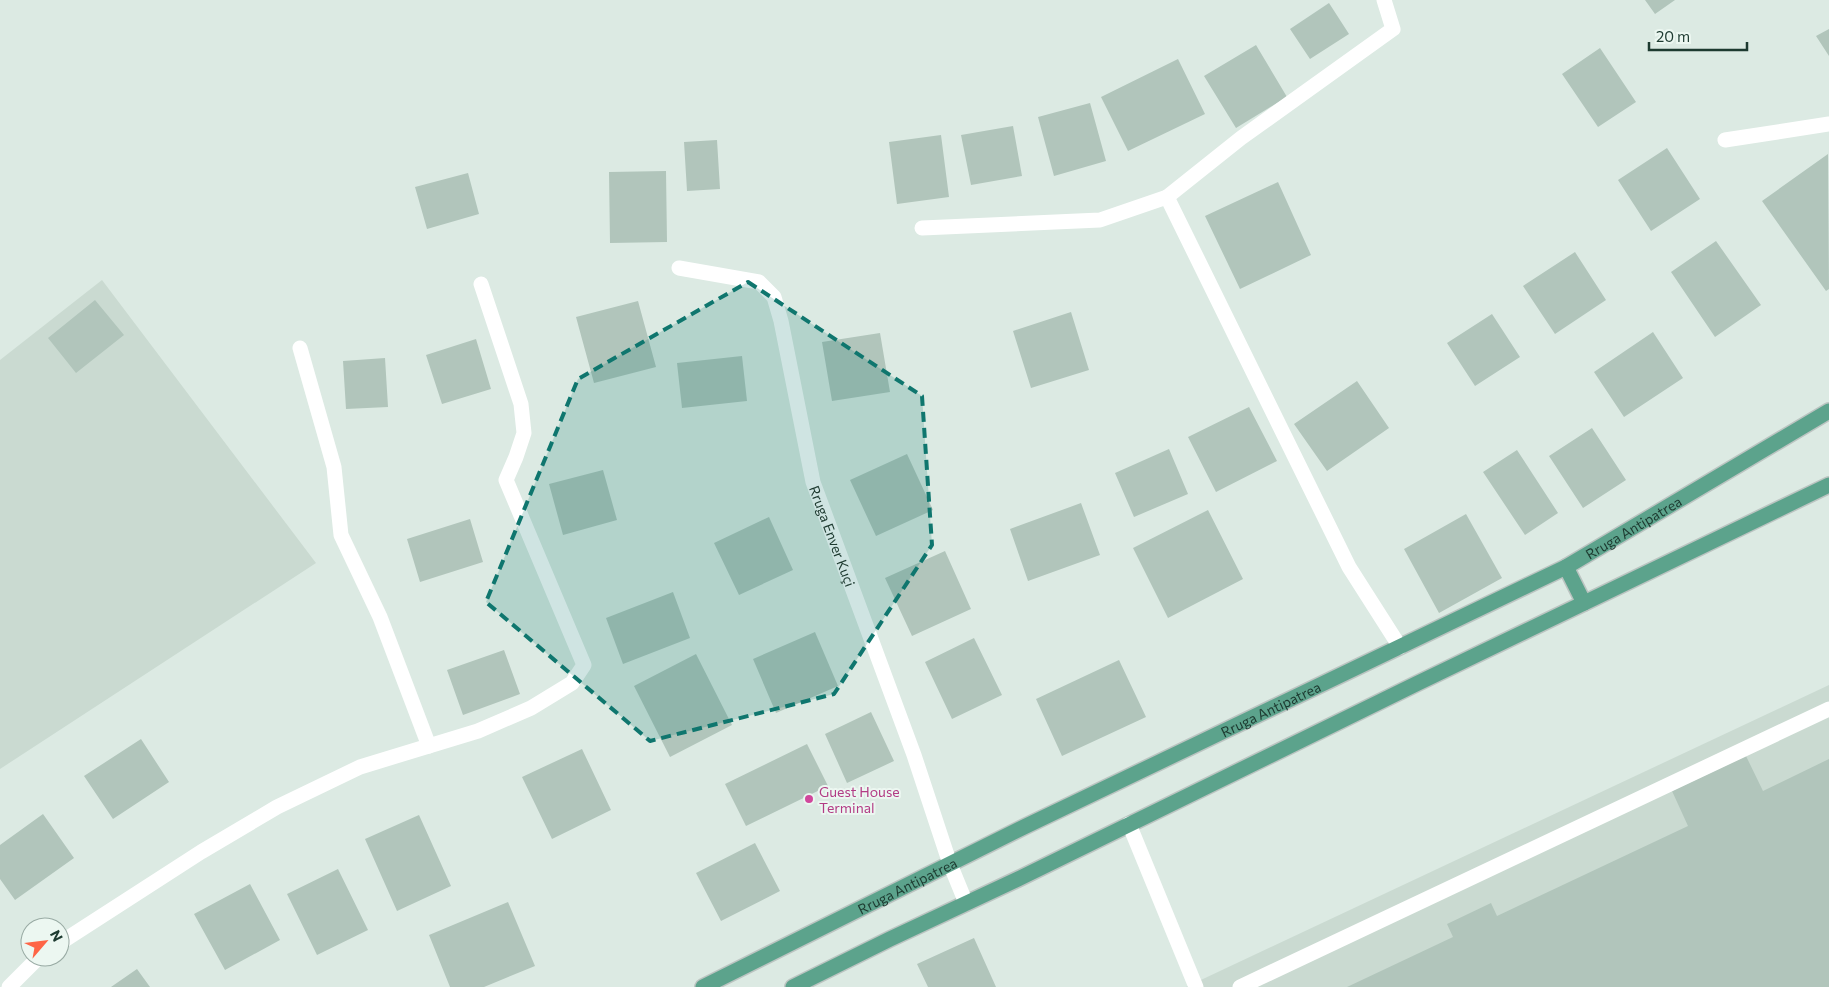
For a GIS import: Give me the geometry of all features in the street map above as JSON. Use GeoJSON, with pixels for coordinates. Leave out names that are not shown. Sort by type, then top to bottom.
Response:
{"type":"FeatureCollection","features":[{"type":"Feature","properties":{"kind":"main road","name":"Rruga Antipatrea"},"geometry":{"type":"LineString","coordinates":[[702,987],[950,864],[1566,567],[1829,411]]}},
{"type":"Feature","properties":{"kind":"main road"},"geometry":{"type":"LineString","coordinates":[[793,987],[1829,485]]}},
{"type":"Feature","properties":{"kind":"main road"},"geometry":{"type":"LineString","coordinates":[[1566,567],[1584,603]]}},
{"type":"Feature","properties":{"kind":"street"},"geometry":{"type":"LineString","coordinates":[[922,228],[1100,220],[1167,197],[1241,138],[1393,29],[1384,0]]}},
{"type":"Feature","properties":{"kind":"street"},"geometry":{"type":"LineString","coordinates":[[1725,140],[1829,124]]}},
{"type":"Feature","properties":{"kind":"street"},"geometry":{"type":"LineString","coordinates":[[1167,197],[1349,567],[1400,647]]}},
{"type":"Feature","properties":{"kind":"street","name":"Rruga Enver Kuçi"},"geometry":{"type":"LineString","coordinates":[[679,268],[759,282],[774,298],[781,321],[813,482],[914,755],[950,864],[966,904]]}},
{"type":"Feature","properties":{"kind":"street"},"geometry":{"type":"LineString","coordinates":[[70,937],[201,852],[277,807],[360,767],[478,731],[531,708],[572,683],[584,665],[506,480],[516,458],[524,432],[521,404],[482,284]]}},
{"type":"Feature","properties":{"kind":"street"},"geometry":{"type":"LineString","coordinates":[[300,348],[334,467],[341,535],[380,617],[429,746]]}},
{"type":"Feature","properties":{"kind":"street"},"geometry":{"type":"LineString","coordinates":[[1240,987],[1829,709]]}},
{"type":"Feature","properties":{"kind":"street"},"geometry":{"type":"LineString","coordinates":[[1129,824],[1196,987]]}},
{"type":"Feature","properties":{"kind":"street"},"geometry":{"type":"LineString","coordinates":[[9,987],[29,967]]}},
{"type":"Feature","properties":{"kind":"highlighted area"},"geometry":{"type":"Polygon","coordinates":[[[748,282],[922,396],[932,545],[834,694],[650,741],[486,602],[578,379],[748,282]]]}},
{"type":"Feature","properties":{"kind":"shaded area"},"geometry":{"type":"Polygon","coordinates":[[[102,280],[316,563],[0,769],[0,360],[102,280]]]}},
{"type":"Feature","properties":{"kind":"shaded area"},"geometry":{"type":"Polygon","coordinates":[[[1829,685],[1829,987],[1186,987],[1829,685]]]}},
{"type":"Feature","properties":{"kind":"building"},"geometry":{"type":"Polygon","coordinates":[[[1645,0],[1675,0],[1655,14],[1645,0]]]}},
{"type":"Feature","properties":{"kind":"building"},"geometry":{"type":"Polygon","coordinates":[[[1329,3],[1349,34],[1310,59],[1290,29],[1329,3]]]}},
{"type":"Feature","properties":{"kind":"building"},"geometry":{"type":"Polygon","coordinates":[[[1829,29],[1829,56],[1816,36],[1829,29]]]}},
{"type":"Feature","properties":{"kind":"building"},"geometry":{"type":"Polygon","coordinates":[[[1256,45],[1287,97],[1236,128],[1204,76],[1256,45]]]}},
{"type":"Feature","properties":{"kind":"building"},"geometry":{"type":"Polygon","coordinates":[[[1600,48],[1636,102],[1598,127],[1562,74],[1600,48]]]}},
{"type":"Feature","properties":{"kind":"building"},"geometry":{"type":"Polygon","coordinates":[[[1178,59],[1205,114],[1128,151],[1101,97],[1178,59]]]}},
{"type":"Feature","properties":{"kind":"building"},"geometry":{"type":"Polygon","coordinates":[[[1090,103],[1106,161],[1054,176],[1038,117],[1090,103]]]}},
{"type":"Feature","properties":{"kind":"building"},"geometry":{"type":"Polygon","coordinates":[[[1013,126],[1022,176],[971,185],[961,135],[1013,126]]]}},
{"type":"Feature","properties":{"kind":"building"},"geometry":{"type":"Polygon","coordinates":[[[941,135],[949,197],[897,204],[889,142],[941,135]]]}},
{"type":"Feature","properties":{"kind":"building"},"geometry":{"type":"Polygon","coordinates":[[[717,140],[720,189],[687,191],[684,142],[717,140]]]}},
{"type":"Feature","properties":{"kind":"building"},"geometry":{"type":"Polygon","coordinates":[[[1667,148],[1700,199],[1651,231],[1618,180],[1667,148]]]}},
{"type":"Feature","properties":{"kind":"building"},"geometry":{"type":"Polygon","coordinates":[[[1828,154],[1829,289],[1826,291],[1762,201],[1828,154]]]}},
{"type":"Feature","properties":{"kind":"building"},"geometry":{"type":"Polygon","coordinates":[[[666,171],[667,242],[610,243],[609,172],[666,171]]]}},
{"type":"Feature","properties":{"kind":"building"},"geometry":{"type":"Polygon","coordinates":[[[468,173],[479,214],[427,229],[415,187],[468,173]]]}},
{"type":"Feature","properties":{"kind":"building"},"geometry":{"type":"Polygon","coordinates":[[[1278,182],[1311,255],[1240,289],[1205,216],[1278,182]]]}},
{"type":"Feature","properties":{"kind":"building"},"geometry":{"type":"Polygon","coordinates":[[[1716,241],[1761,305],[1715,337],[1671,272],[1716,241]]]}},
{"type":"Feature","properties":{"kind":"building"},"geometry":{"type":"Polygon","coordinates":[[[1575,252],[1606,300],[1555,334],[1523,286],[1575,252]]]}},
{"type":"Feature","properties":{"kind":"building"},"geometry":{"type":"Polygon","coordinates":[[[95,300],[124,335],[76,373],[48,338],[95,300]]]}},
{"type":"Feature","properties":{"kind":"building"},"geometry":{"type":"Polygon","coordinates":[[[638,301],[656,367],[594,383],[576,317],[638,301]]]}},
{"type":"Feature","properties":{"kind":"building"},"geometry":{"type":"Polygon","coordinates":[[[1071,312],[1089,370],[1031,388],[1013,331],[1071,312]]]}},
{"type":"Feature","properties":{"kind":"building"},"geometry":{"type":"Polygon","coordinates":[[[1492,314],[1520,357],[1475,386],[1447,343],[1492,314]]]}},
{"type":"Feature","properties":{"kind":"building"},"geometry":{"type":"Polygon","coordinates":[[[1653,332],[1683,378],[1624,417],[1594,372],[1653,332]]]}},
{"type":"Feature","properties":{"kind":"building"},"geometry":{"type":"Polygon","coordinates":[[[880,333],[890,392],[832,401],[822,342],[880,333]]]}},
{"type":"Feature","properties":{"kind":"building"},"geometry":{"type":"Polygon","coordinates":[[[476,339],[491,389],[442,404],[426,355],[476,339]]]}},
{"type":"Feature","properties":{"kind":"building"},"geometry":{"type":"Polygon","coordinates":[[[742,356],[747,401],[682,408],[677,363],[742,356]]]}},
{"type":"Feature","properties":{"kind":"building"},"geometry":{"type":"Polygon","coordinates":[[[385,358],[388,407],[346,409],[343,361],[385,358]]]}},
{"type":"Feature","properties":{"kind":"building"},"geometry":{"type":"Polygon","coordinates":[[[1357,381],[1389,428],[1327,471],[1294,424],[1357,381]]]}},
{"type":"Feature","properties":{"kind":"building"},"geometry":{"type":"Polygon","coordinates":[[[1249,407],[1277,461],[1216,492],[1188,437],[1249,407]]]}},
{"type":"Feature","properties":{"kind":"building"},"geometry":{"type":"Polygon","coordinates":[[[1592,428],[1626,480],[1583,508],[1549,456],[1592,428]]]}},
{"type":"Feature","properties":{"kind":"building"},"geometry":{"type":"Polygon","coordinates":[[[1169,449],[1188,494],[1134,517],[1115,473],[1169,449]]]}},
{"type":"Feature","properties":{"kind":"building"},"geometry":{"type":"Polygon","coordinates":[[[1517,450],[1558,513],[1525,535],[1483,472],[1517,450]]]}},
{"type":"Feature","properties":{"kind":"building"},"geometry":{"type":"Polygon","coordinates":[[[907,454],[933,510],[876,536],[850,480],[907,454]]]}},
{"type":"Feature","properties":{"kind":"building"},"geometry":{"type":"Polygon","coordinates":[[[603,470],[617,520],[563,535],[549,484],[603,470]]]}},
{"type":"Feature","properties":{"kind":"building"},"geometry":{"type":"Polygon","coordinates":[[[1081,503],[1100,555],[1028,581],[1010,529],[1081,503]]]}},
{"type":"Feature","properties":{"kind":"building"},"geometry":{"type":"Polygon","coordinates":[[[1208,510],[1243,579],[1168,618],[1133,548],[1208,510]]]}},
{"type":"Feature","properties":{"kind":"building"},"geometry":{"type":"Polygon","coordinates":[[[1466,514],[1502,578],[1439,613],[1404,549],[1466,514]]]}},
{"type":"Feature","properties":{"kind":"building"},"geometry":{"type":"Polygon","coordinates":[[[769,517],[793,570],[739,595],[714,543],[769,517]]]}},
{"type":"Feature","properties":{"kind":"building"},"geometry":{"type":"Polygon","coordinates":[[[470,519],[483,562],[420,582],[407,539],[470,519]]]}},
{"type":"Feature","properties":{"kind":"building"},"geometry":{"type":"Polygon","coordinates":[[[945,551],[971,609],[912,636],[885,578],[945,551]]]}},
{"type":"Feature","properties":{"kind":"building"},"geometry":{"type":"Polygon","coordinates":[[[673,592],[690,638],[623,664],[606,618],[673,592]]]}},
{"type":"Feature","properties":{"kind":"building"},"geometry":{"type":"Polygon","coordinates":[[[815,632],[838,686],[776,713],[753,659],[815,632]]]}},
{"type":"Feature","properties":{"kind":"building"},"geometry":{"type":"Polygon","coordinates":[[[974,638],[1002,695],[952,719],[925,662],[974,638]]]}},
{"type":"Feature","properties":{"kind":"building"},"geometry":{"type":"Polygon","coordinates":[[[504,650],[520,694],[463,715],[447,670],[504,650]]]}},
{"type":"Feature","properties":{"kind":"building"},"geometry":{"type":"Polygon","coordinates":[[[696,654],[732,725],[670,757],[634,686],[696,654]]]}},
{"type":"Feature","properties":{"kind":"building"},"geometry":{"type":"Polygon","coordinates":[[[1119,660],[1146,717],[1062,756],[1036,699],[1119,660]]]}},
{"type":"Feature","properties":{"kind":"building"},"geometry":{"type":"Polygon","coordinates":[[[871,712],[894,761],[847,783],[825,734],[871,712]]]}},
{"type":"Feature","properties":{"kind":"building"},"geometry":{"type":"Polygon","coordinates":[[[141,739],[169,782],[113,819],[84,776],[141,739]]]}},
{"type":"Feature","properties":{"kind":"building"},"geometry":{"type":"Polygon","coordinates":[[[807,744],[828,786],[746,826],[725,784],[807,744]]]}},
{"type":"Feature","properties":{"kind":"building"},"geometry":{"type":"Polygon","coordinates":[[[582,749],[611,810],[552,839],[522,777],[582,749]]]}},
{"type":"Feature","properties":{"kind":"building"},"geometry":{"type":"Polygon","coordinates":[[[1746,756],[1763,791],[1829,759],[1829,987],[1347,987],[1453,937],[1447,924],[1491,903],[1497,916],[1688,826],[1672,791],[1746,756]]]}},
{"type":"Feature","properties":{"kind":"building"},"geometry":{"type":"Polygon","coordinates":[[[43,814],[74,858],[15,900],[0,879],[0,845],[43,814]]]}},
{"type":"Feature","properties":{"kind":"building"},"geometry":{"type":"Polygon","coordinates":[[[419,815],[451,886],[397,911],[365,839],[419,815]]]}},
{"type":"Feature","properties":{"kind":"building"},"geometry":{"type":"Polygon","coordinates":[[[755,843],[780,891],[721,921],[696,873],[755,843]]]}},
{"type":"Feature","properties":{"kind":"building"},"geometry":{"type":"Polygon","coordinates":[[[338,869],[368,930],[317,955],[287,894],[338,869]]]}},
{"type":"Feature","properties":{"kind":"building"},"geometry":{"type":"Polygon","coordinates":[[[250,884],[280,940],[225,970],[194,914],[250,884]]]}},
{"type":"Feature","properties":{"kind":"building"},"geometry":{"type":"Polygon","coordinates":[[[508,902],[535,966],[484,987],[450,987],[429,935],[508,902]]]}},
{"type":"Feature","properties":{"kind":"building"},"geometry":{"type":"Polygon","coordinates":[[[974,938],[996,987],[928,987],[917,964],[974,938]]]}},
{"type":"Feature","properties":{"kind":"building"},"geometry":{"type":"Polygon","coordinates":[[[137,969],[150,987],[111,987],[137,969]]]}},
{"type":"Feature","properties":{"kind":"place","name":"Guest House Terminal"},"geometry":{"type":"Point","coordinates":[809,799]}}]}
